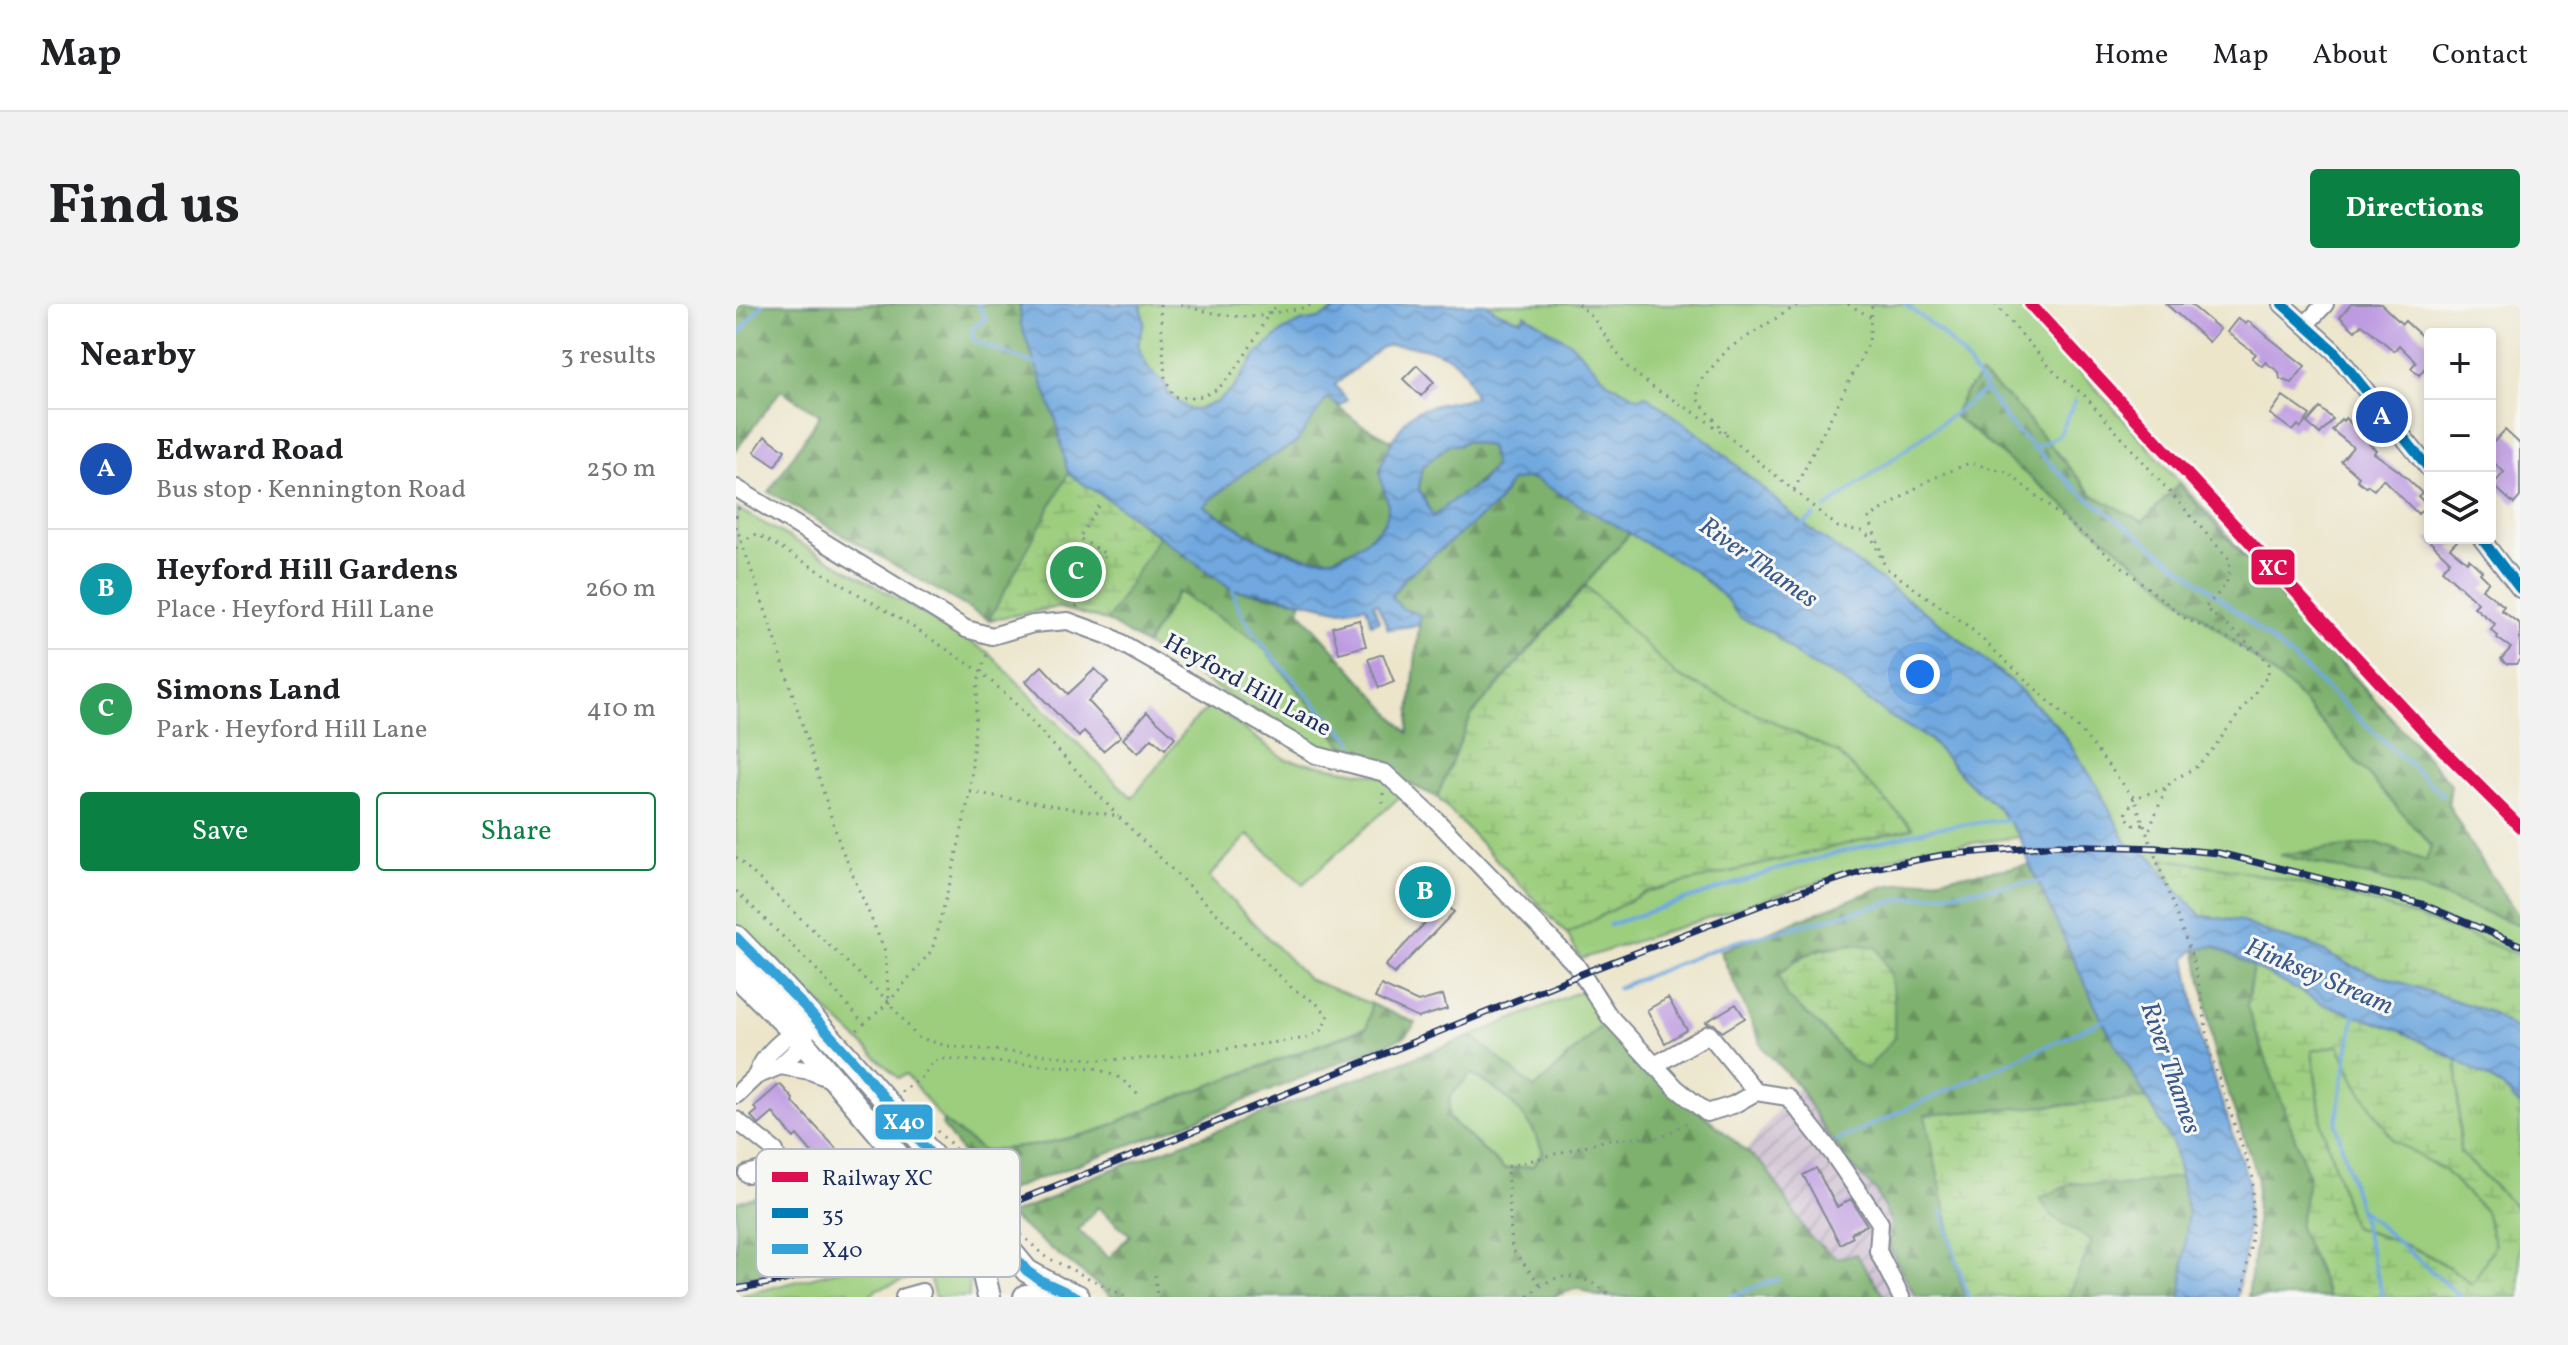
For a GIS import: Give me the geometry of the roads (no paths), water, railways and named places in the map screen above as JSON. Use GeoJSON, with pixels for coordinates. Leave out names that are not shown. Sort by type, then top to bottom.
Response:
{"type":"FeatureCollection","features":[{"type":"Feature","properties":{"kind":"highway"},"geometry":{"type":"LineString","coordinates":[[1026,1297],[1069,1294]]}},
{"type":"Feature","properties":{"kind":"main road"},"geometry":{"type":"LineString","coordinates":[[736,937],[806,1032],[836,1081],[893,1149]]}},
{"type":"Feature","properties":{"kind":"main road"},"geometry":{"type":"LineString","coordinates":[[736,975],[806,1032],[930,1149]]}},
{"type":"Feature","properties":{"kind":"main road"},"geometry":{"type":"LineString","coordinates":[[1020,1263],[1040,1280],[1069,1294]]}},
{"type":"Feature","properties":{"kind":"main road"},"geometry":{"type":"LineString","coordinates":[[984,1277],[989,1297]]}},
{"type":"Feature","properties":{"kind":"street"},"geometry":{"type":"LineString","coordinates":[[2282,304],[2334,351],[2424,463]]}},
{"type":"Feature","properties":{"kind":"street"},"geometry":{"type":"LineString","coordinates":[[2306,324],[2325,304]]}},
{"type":"Feature","properties":{"kind":"street","name":"Heyford Hill Lane"},"geometry":{"type":"LineString","coordinates":[[736,488],[966,629],[992,636],[1033,624],[1068,621],[1109,636],[1316,755],[1385,773],[1440,823],[1576,965],[1609,1016],[1676,1088],[1707,1113],[1733,1105],[1756,1092]]}},
{"type":"Feature","properties":{"kind":"street"},"geometry":{"type":"LineString","coordinates":[[2486,544],[2520,589]]}},
{"type":"Feature","properties":{"kind":"street"},"geometry":{"type":"LineString","coordinates":[[736,955],[806,1032]]}},
{"type":"Feature","properties":{"kind":"street"},"geometry":{"type":"LineString","coordinates":[[756,1076],[780,1066],[806,1032]]}},
{"type":"Feature","properties":{"kind":"street"},"geometry":{"type":"LineString","coordinates":[[736,1095],[756,1076],[765,1058],[806,1032]]}},
{"type":"Feature","properties":{"kind":"street"},"geometry":{"type":"LineString","coordinates":[[1655,1065],[1709,1034],[1756,1092],[1788,1097],[1833,1154],[1880,1223],[1878,1251],[1901,1297]]}},
{"type":"Feature","properties":{"kind":"street"},"geometry":{"type":"LineString","coordinates":[[780,1066],[810,1071],[836,1081]]}},
{"type":"Feature","properties":{"kind":"street"},"geometry":{"type":"LineString","coordinates":[[736,1120],[772,1149]]}},
{"type":"Feature","properties":{"kind":"street"},"geometry":{"type":"LineString","coordinates":[[747,1174],[756,1171]]}},
{"type":"Feature","properties":{"kind":"street"},"geometry":{"type":"LineString","coordinates":[[904,1297],[922,1292]]}},
{"type":"Feature","properties":{"kind":"water"},"geometry":{"type":"Polygon","coordinates":[[[1020,304],[1141,304],[1144,323],[1138,346],[1148,368],[1165,384],[1170,396],[1188,409],[1199,409],[1217,402],[1233,389],[1258,353],[1284,330],[1301,322],[1319,319],[1346,304],[1487,304],[1496,311],[1521,320],[1525,314],[1571,343],[1609,383],[1639,398],[1645,395],[1710,442],[1803,524],[1940,623],[2014,684],[2058,727],[2098,787],[2126,842],[2153,858],[2201,916],[2240,921],[2282,938],[2309,944],[2352,966],[2492,1013],[2520,1033],[2520,1106],[2503,1087],[2401,1031],[2326,1005],[2214,946],[2195,949],[2186,958],[2201,1041],[2248,1180],[2247,1234],[2237,1297],[2181,1297],[2188,1212],[2174,1146],[2102,1020],[2020,837],[1998,808],[1967,781],[1929,739],[1886,714],[1839,678],[1803,660],[1771,632],[1739,617],[1727,600],[1696,572],[1528,478],[1511,481],[1497,504],[1406,577],[1391,596],[1401,608],[1420,615],[1419,625],[1388,629],[1377,603],[1373,604],[1379,621],[1371,624],[1366,606],[1342,610],[1270,594],[1233,590],[1118,506],[1068,474],[1056,420],[1021,325],[1020,304]],[[1389,345],[1380,348],[1335,385],[1347,400],[1340,406],[1327,398],[1296,443],[1243,473],[1204,506],[1264,542],[1298,556],[1315,559],[1344,554],[1374,534],[1384,523],[1388,510],[1381,468],[1402,426],[1417,411],[1475,397],[1465,373],[1451,358],[1431,350],[1389,345]],[[1465,441],[1458,446],[1449,444],[1422,467],[1419,489],[1433,517],[1479,484],[1494,466],[1489,446],[1465,441]]]}},
{"type":"Feature","properties":{"kind":"waterway"},"geometry":{"type":"LineString","coordinates":[[736,338],[762,304]]}},
{"type":"Feature","properties":{"kind":"waterway"},"geometry":{"type":"LineString","coordinates":[[978,304],[986,319],[972,329],[976,342],[1035,364]]}},
{"type":"Feature","properties":{"kind":"waterway"},"geometry":{"type":"LineString","coordinates":[[1905,304],[1939,331],[1962,355],[2008,422],[2075,488],[2208,588],[2303,667],[2443,795]]}},
{"type":"Feature","properties":{"kind":"waterway"},"geometry":{"type":"LineString","coordinates":[[1826,508],[1986,390]]}},
{"type":"Feature","properties":{"kind":"waterway"},"geometry":{"type":"LineString","coordinates":[[2032,448],[2059,436],[2075,401]]}},
{"type":"Feature","properties":{"kind":"waterway"},"geometry":{"type":"LineString","coordinates":[[1800,527],[1814,516]]}},
{"type":"Feature","properties":{"kind":"waterway"},"geometry":{"type":"LineString","coordinates":[[1233,590],[1250,627],[1266,648],[1353,742]]}},
{"type":"Feature","properties":{"kind":"waterway"},"geometry":{"type":"LineString","coordinates":[[1609,925],[1788,866],[1934,828],[2012,819]]}},
{"type":"Feature","properties":{"kind":"waterway"},"geometry":{"type":"LineString","coordinates":[[1617,988],[1727,944],[1908,898],[2043,881]]}},
{"type":"Feature","properties":{"kind":"waterway","name":"Hinksey Stream"},"geometry":{"type":"LineString","coordinates":[[2355,1011],[2336,1124],[2383,1297]]}},
{"type":"Feature","properties":{"kind":"waterway"},"geometry":{"type":"LineString","coordinates":[[1836,1141],[2104,1020]]}},
{"type":"Feature","properties":{"kind":"waterway"},"geometry":{"type":"LineString","coordinates":[[2360,1209],[2461,1297]]}},
{"type":"Feature","properties":{"kind":"waterway"},"geometry":{"type":"LineString","coordinates":[[1942,1212],[1968,1297]]}},
{"type":"Feature","properties":{"kind":"waterway"},"geometry":{"type":"LineString","coordinates":[[1729,1297],[1778,1279]]}},
{"type":"Feature","properties":{"kind":"railway"},"geometry":{"type":"LineString","coordinates":[[1020,1200],[1591,970],[1777,899],[1873,868],[1943,855],[2057,845],[2219,853],[2422,904],[2520,945]]}},
{"type":"Feature","properties":{"kind":"railway"},"geometry":{"type":"LineString","coordinates":[[736,1289],[796,1277]]}},
{"type":"Feature","properties":{"kind":"rail line","name":"XC"},"geometry":{"type":"LineString","coordinates":[[2030,304],[2430,737],[2520,827]]}},
{"type":"Feature","properties":{"kind":"place","name":"Edward Road"},"geometry":{"type":"Point","coordinates":[2382,417]}},
{"type":"Feature","properties":{"kind":"place","name":"Simons Land"},"geometry":{"type":"Point","coordinates":[1076,572]}},
{"type":"Feature","properties":{"kind":"place","name":"Heyford Hill Gardens"},"geometry":{"type":"Point","coordinates":[1425,892]}},
{"type":"Feature","properties":{"kind":"water label","name":"River Thames"},"geometry":{"type":"Point","coordinates":[1758,563]}},
{"type":"Feature","properties":{"kind":"water label","name":"River Thames"},"geometry":{"type":"Point","coordinates":[2170,1068]}}]}
